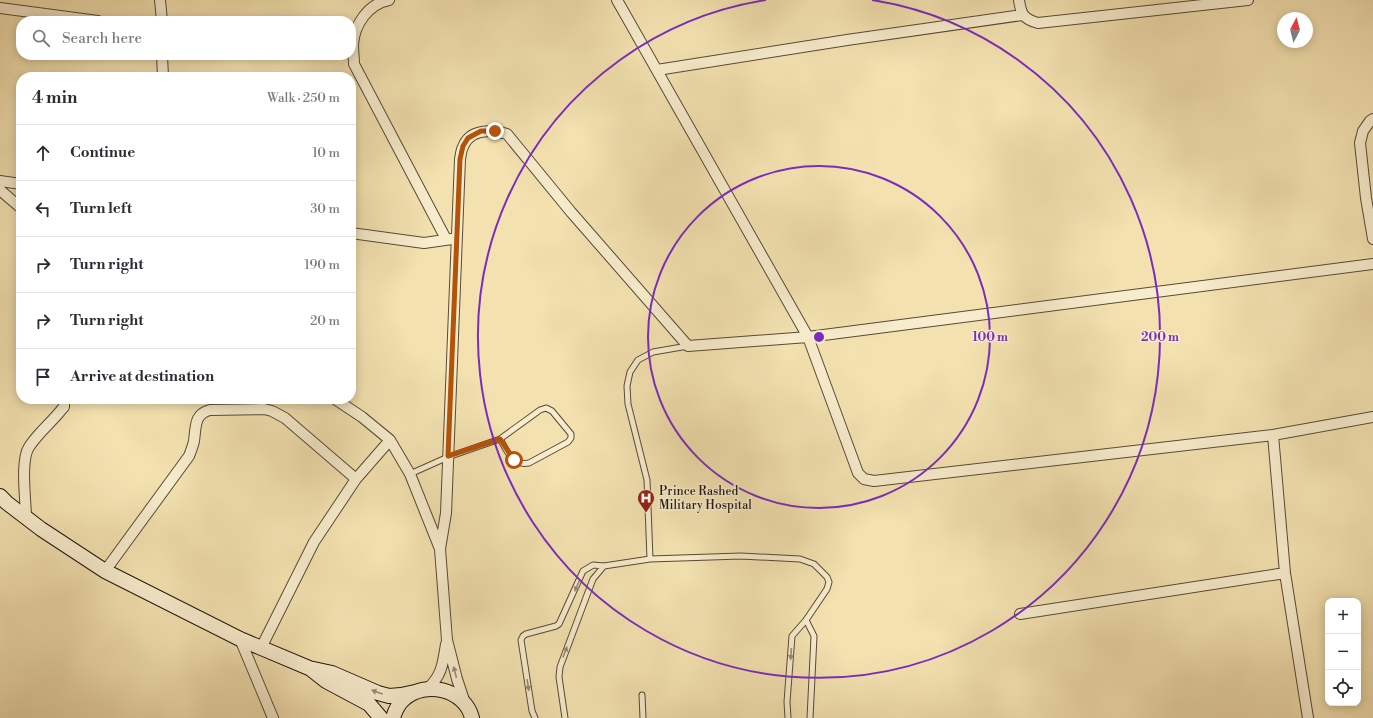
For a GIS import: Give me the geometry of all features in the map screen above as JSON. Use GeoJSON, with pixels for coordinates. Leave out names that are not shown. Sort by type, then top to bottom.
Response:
{"type":"FeatureCollection","features":[{"type":"Feature","properties":{"kind":"street"},"geometry":{"type":"LineString","coordinates":[[160,0],[162,16]]}},
{"type":"Feature","properties":{"kind":"street"},"geometry":{"type":"LineString","coordinates":[[356,26],[369,10],[384,1],[389,0]]}},
{"type":"Feature","properties":{"kind":"street"},"geometry":{"type":"LineString","coordinates":[[617,0],[808,338],[858,474],[864,479],[874,481],[1273,435],[1373,417]]}},
{"type":"Feature","properties":{"kind":"street"},"geometry":{"type":"LineString","coordinates":[[1019,0],[1022,15],[1029,21],[1038,24],[1248,0]]}},
{"type":"Feature","properties":{"kind":"street"},"geometry":{"type":"LineString","coordinates":[[0,8],[60,16]]}},
{"type":"Feature","properties":{"kind":"street"},"geometry":{"type":"LineString","coordinates":[[656,70],[847,40],[1022,15]]}},
{"type":"Feature","properties":{"kind":"street"},"geometry":{"type":"LineString","coordinates":[[162,60],[163,72]]}},
{"type":"Feature","properties":{"kind":"street"},"geometry":{"type":"LineString","coordinates":[[354,60],[354,64],[446,239]]}},
{"type":"Feature","properties":{"kind":"street"},"geometry":{"type":"LineString","coordinates":[[1373,119],[1363,131],[1360,143],[1366,198],[1373,240]]}},
{"type":"Feature","properties":{"kind":"street"},"geometry":{"type":"LineString","coordinates":[[472,718],[464,703],[447,640],[440,549],[446,513],[460,159],[463,146],[468,138],[481,131],[495,131],[507,134],[571,212],[688,346],[808,338],[1373,264]]}},
{"type":"Feature","properties":{"kind":"street"},"geometry":{"type":"LineString","coordinates":[[0,181],[16,183]]}},
{"type":"Feature","properties":{"kind":"street"},"geometry":{"type":"LineString","coordinates":[[0,190],[16,204]]}},
{"type":"Feature","properties":{"kind":"street"},"geometry":{"type":"LineString","coordinates":[[356,234],[424,243],[457,238]]}},
{"type":"Feature","properties":{"kind":"street"},"geometry":{"type":"LineString","coordinates":[[26,518],[24,472],[26,455],[29,446],[64,407],[64,404]]}},
{"type":"Feature","properties":{"kind":"street"},"geometry":{"type":"LineString","coordinates":[[342,404],[362,417],[390,440],[410,474],[440,549]]}},
{"type":"Feature","properties":{"kind":"street"},"geometry":{"type":"LineString","coordinates":[[105,571],[189,456],[194,443],[197,419],[204,411],[252,408],[272,411],[285,418],[356,479]]}},
{"type":"Feature","properties":{"kind":"street"},"geometry":{"type":"LineString","coordinates":[[1273,435],[1285,573],[1308,718]]}},
{"type":"Feature","properties":{"kind":"street"},"geometry":{"type":"LineString","coordinates":[[261,648],[314,542],[356,479],[390,440]]}},
{"type":"Feature","properties":{"kind":"street"},"geometry":{"type":"LineString","coordinates":[[0,496],[41,529],[105,571],[240,639],[309,668],[332,673],[384,695],[401,695],[421,690],[441,689],[454,694],[464,703]]}},
{"type":"Feature","properties":{"kind":"street"},"geometry":{"type":"LineString","coordinates":[[1020,614],[1285,573]]}},
{"type":"Feature","properties":{"kind":"street"},"geometry":{"type":"LineString","coordinates":[[240,639],[273,718]]}},
{"type":"Feature","properties":{"kind":"street"},"geometry":{"type":"LineString","coordinates":[[393,718],[396,710],[404,699],[434,682],[439,675],[447,640]]}},
{"type":"Feature","properties":{"kind":"street"},"geometry":{"type":"LineString","coordinates":[[309,668],[326,682],[369,704],[381,718]]}},
{"type":"Feature","properties":{"kind":"lane"},"geometry":{"type":"LineString","coordinates":[[650,559],[647,480],[628,404],[627,386],[630,372],[638,360],[653,352],[688,346]]}},
{"type":"Feature","properties":{"kind":"lane"},"geometry":{"type":"LineString","coordinates":[[410,474],[448,456],[500,439],[540,410],[546,408],[552,410],[571,434],[571,438],[568,442],[529,463],[522,464],[514,460],[500,439]]}},
{"type":"Feature","properties":{"kind":"lane"},"geometry":{"type":"LineString","coordinates":[[535,718],[532,711],[521,640],[522,636],[560,624],[583,571],[593,565],[604,566],[650,559],[741,556],[800,558],[814,564],[827,577],[829,582],[827,589],[806,620],[792,636],[787,702],[788,718]]}},
{"type":"Feature","properties":{"kind":"lane"},"geometry":{"type":"LineString","coordinates":[[565,718],[559,677],[560,667],[593,579],[604,566]]}},
{"type":"Feature","properties":{"kind":"lane"},"geometry":{"type":"LineString","coordinates":[[806,620],[814,636],[810,718]]}},
{"type":"Feature","properties":{"kind":"lane"},"geometry":{"type":"LineString","coordinates":[[642,695],[643,718]]}},
{"type":"Feature","properties":{"kind":"place","name":"Prince Rashed Military Hospital"},"geometry":{"type":"Point","coordinates":[646,513]}},
{"type":"Feature","properties":{"kind":"route"},"geometry":{"type":"LineString","coordinates":[[495,131],[481,131],[468,138],[463,146],[460,159],[448,456],[500,439],[514,460]]}}]}
